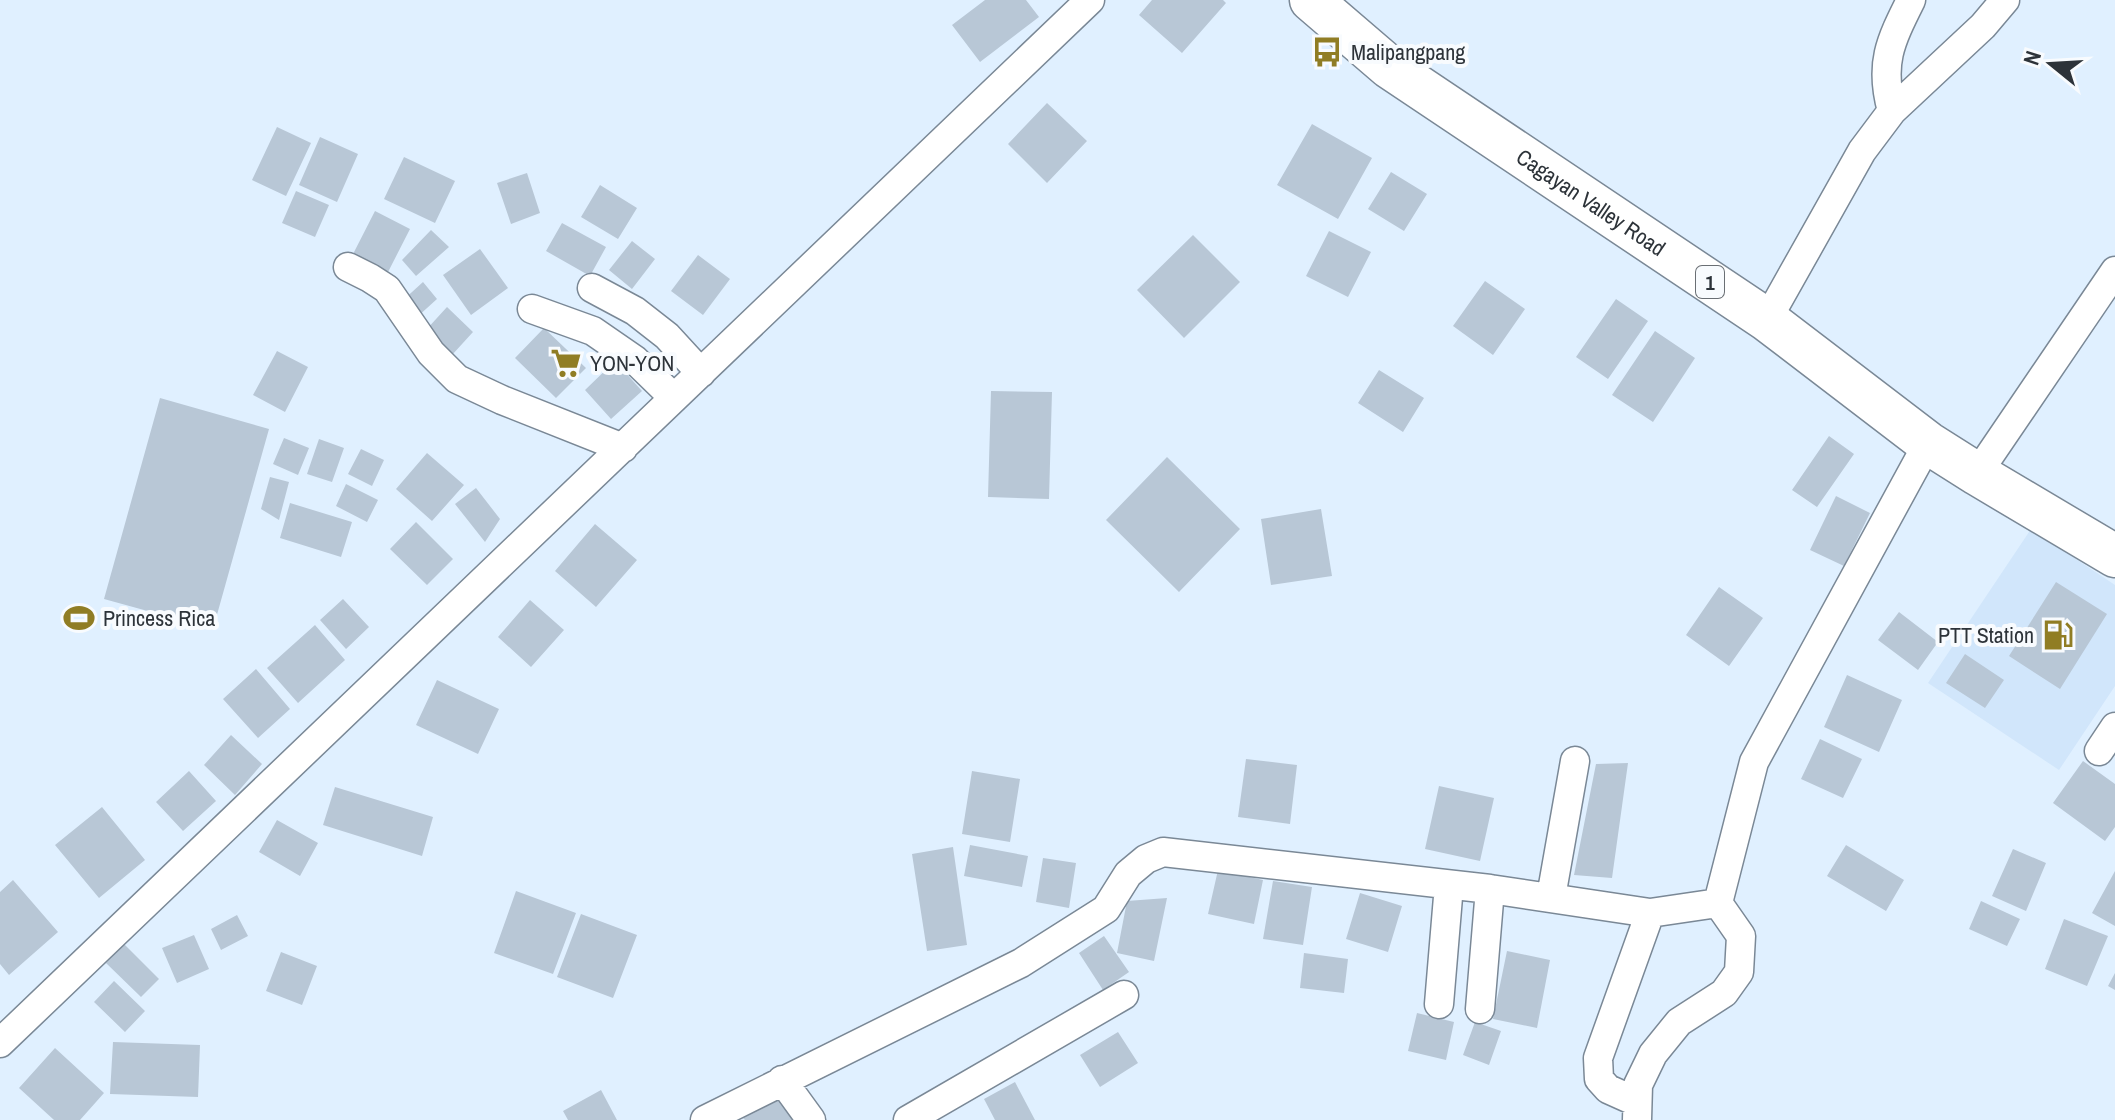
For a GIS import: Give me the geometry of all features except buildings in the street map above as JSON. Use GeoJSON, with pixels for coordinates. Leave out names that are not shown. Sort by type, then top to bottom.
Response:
{"type":"FeatureCollection","features":[{"type":"Feature","properties":{"kind":"highway","name":"Cagayan Valley Road"},"geometry":{"type":"LineString","coordinates":[[1330,6],[1389,67],[1767,320],[1928,443],[2115,556]]}},
{"type":"Feature","properties":{"kind":"street"},"geometry":{"type":"LineString","coordinates":[[0,1043],[1090,0]]}},
{"type":"Feature","properties":{"kind":"street"},"geometry":{"type":"LineString","coordinates":[[1892,111],[1886,88],[1887,55],[1895,30],[1911,0]]}},
{"type":"Feature","properties":{"kind":"street"},"geometry":{"type":"LineString","coordinates":[[1767,320],[1862,151],[1892,111],[1983,26],[2005,0]]}},
{"type":"Feature","properties":{"kind":"street"},"geometry":{"type":"LineString","coordinates":[[348,267],[387,289],[431,353],[457,379],[623,448]]}},
{"type":"Feature","properties":{"kind":"street"},"geometry":{"type":"LineString","coordinates":[[1977,474],[2115,271]]}},
{"type":"Feature","properties":{"kind":"street"},"geometry":{"type":"LineString","coordinates":[[592,288],[635,311],[667,336],[701,373]]}},
{"type":"Feature","properties":{"kind":"street"},"geometry":{"type":"LineString","coordinates":[[532,309],[593,331],[635,360],[674,398]]}},
{"type":"Feature","properties":{"kind":"street"},"geometry":{"type":"LineString","coordinates":[[1637,1111],[1638,1085],[1653,1054],[1679,1022],[1724,993],[1739,972],[1741,936],[1718,903],[1754,762],[1928,443]]}},
{"type":"Feature","properties":{"kind":"street"},"geometry":{"type":"LineString","coordinates":[[2099,751],[2115,727]]}},
{"type":"Feature","properties":{"kind":"street"},"geometry":{"type":"LineString","coordinates":[[1551,897],[1575,761]]}},
{"type":"Feature","properties":{"kind":"street"},"geometry":{"type":"LineString","coordinates":[[705,1120],[1021,963],[1106,909],[1128,874],[1146,859],[1163,852],[1490,889],[1650,913],[1718,903]]}},
{"type":"Feature","properties":{"kind":"street"},"geometry":{"type":"LineString","coordinates":[[1439,1004],[1449,885]]}},
{"type":"Feature","properties":{"kind":"street"},"geometry":{"type":"LineString","coordinates":[[1480,1009],[1490,889]]}},
{"type":"Feature","properties":{"kind":"street"},"geometry":{"type":"LineString","coordinates":[[1637,1111],[1599,1079],[1598,1058],[1650,913]]}},
{"type":"Feature","properties":{"kind":"street"},"geometry":{"type":"LineString","coordinates":[[908,1120],[1124,995]]}},
{"type":"Feature","properties":{"kind":"street"},"geometry":{"type":"LineString","coordinates":[[782,1080],[811,1120]]}},
{"type":"Feature","properties":{"kind":"shaded area"},"geometry":{"type":"Polygon","coordinates":[[[2031,529],[2115,585],[2115,686],[2059,770],[1928,683],[2031,529]]]}},
{"type":"Feature","properties":{"kind":"place","name":"Malipangpang"},"geometry":{"type":"Point","coordinates":[1327,52]}},
{"type":"Feature","properties":{"kind":"place","name":"YON-YON"},"geometry":{"type":"Point","coordinates":[566,363]}},
{"type":"Feature","properties":{"kind":"place","name":"Princess Rica"},"geometry":{"type":"Point","coordinates":[79,618]}},
{"type":"Feature","properties":{"kind":"place","name":"PTT Station"},"geometry":{"type":"Point","coordinates":[2058,635]}}]}
